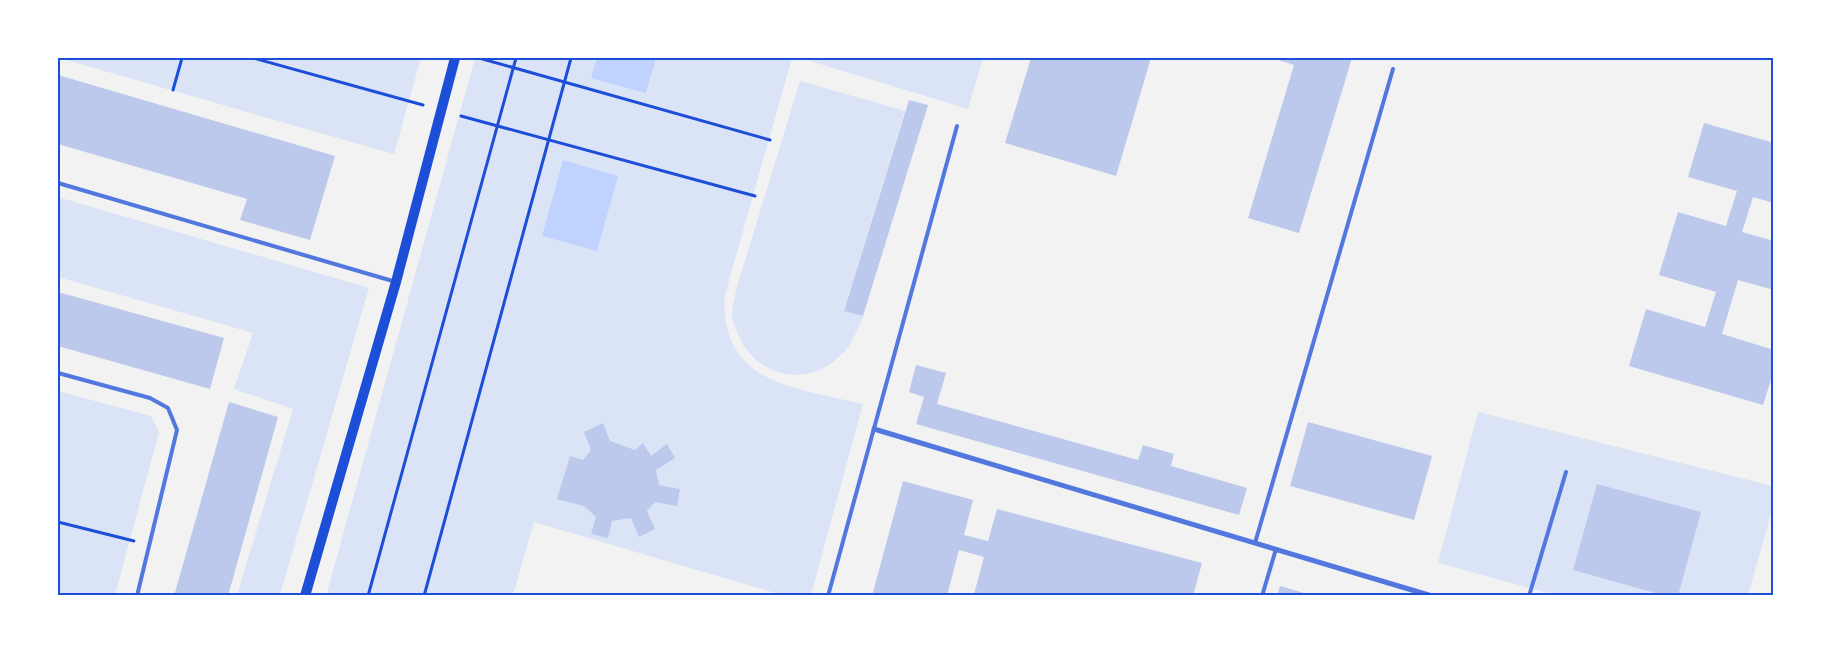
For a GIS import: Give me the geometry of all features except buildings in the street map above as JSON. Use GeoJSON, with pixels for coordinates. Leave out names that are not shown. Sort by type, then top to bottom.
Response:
{"type":"FeatureCollection","features":[{"type":"Feature","properties":{"kind":"main road"},"geometry":{"type":"LineString","coordinates":[[305,596],[396,282],[455,58]]}},
{"type":"Feature","properties":{"kind":"street"},"geometry":{"type":"LineString","coordinates":[[874,429],[1432,596]]}},
{"type":"Feature","properties":{"kind":"lane"},"geometry":{"type":"LineString","coordinates":[[1255,543],[1393,69]]}},
{"type":"Feature","properties":{"kind":"lane"},"geometry":{"type":"LineString","coordinates":[[828,596],[957,126]]}},
{"type":"Feature","properties":{"kind":"lane"},"geometry":{"type":"LineString","coordinates":[[58,183],[396,282]]}},
{"type":"Feature","properties":{"kind":"lane"},"geometry":{"type":"LineString","coordinates":[[58,373],[150,398],[168,408],[177,430],[137,596]]}},
{"type":"Feature","properties":{"kind":"lane"},"geometry":{"type":"LineString","coordinates":[[1529,596],[1566,472]]}},
{"type":"Feature","properties":{"kind":"lane"},"geometry":{"type":"LineString","coordinates":[[1262,596],[1276,549]]}},
{"type":"Feature","properties":{"kind":"path"},"geometry":{"type":"LineString","coordinates":[[173,90],[182,58]]}},
{"type":"Feature","properties":{"kind":"path"},"geometry":{"type":"LineString","coordinates":[[253,58],[754,196]]}},
{"type":"Feature","properties":{"kind":"path"},"geometry":{"type":"LineString","coordinates":[[479,58],[770,140]]}},
{"type":"Feature","properties":{"kind":"path"},"geometry":{"type":"LineString","coordinates":[[368,596],[516,58]]}},
{"type":"Feature","properties":{"kind":"path"},"geometry":{"type":"LineString","coordinates":[[424,596],[571,58]]}},
{"type":"Feature","properties":{"kind":"path"},"geometry":{"type":"LineString","coordinates":[[59,523],[149,545]]}},
{"type":"Feature","properties":{"kind":"shaded area"},"geometry":{"type":"Polygon","coordinates":[[[59,58],[421,58],[394,154],[59,58]]]}},
{"type":"Feature","properties":{"kind":"shaded area"},"geometry":{"type":"Polygon","coordinates":[[[475,58],[792,58],[725,295],[726,325],[735,347],[748,364],[767,377],[812,393],[863,404],[811,595],[782,595],[534,522],[513,595],[326,596],[475,58]]]}},
{"type":"Feature","properties":{"kind":"shaded area"},"geometry":{"type":"Polygon","coordinates":[[[800,58],[983,58],[968,109],[800,58]]]}},
{"type":"Feature","properties":{"kind":"shaded area"},"geometry":{"type":"Polygon","coordinates":[[[800,81],[905,111],[844,310],[863,316],[851,343],[840,356],[826,367],[812,373],[797,375],[782,373],[768,368],[755,359],[745,347],[737,332],[732,314],[736,290],[800,81]]]}},
{"type":"Feature","properties":{"kind":"shaded area"},"geometry":{"type":"Polygon","coordinates":[[[58,197],[369,288],[280,595],[237,595],[293,409],[234,389],[253,333],[58,277],[58,197]]]}},
{"type":"Feature","properties":{"kind":"shaded area"},"geometry":{"type":"Polygon","coordinates":[[[58,391],[151,416],[159,432],[115,595],[58,595],[58,391]]]}},
{"type":"Feature","properties":{"kind":"shaded area"},"geometry":{"type":"Polygon","coordinates":[[[1478,412],[1773,486],[1773,507],[1748,595],[1555,595],[1438,563],[1478,412]]]}},
{"type":"Feature","properties":{"kind":"water"},"geometry":{"type":"Polygon","coordinates":[[[597,58],[656,58],[646,93],[591,78],[597,58]]]}},
{"type":"Feature","properties":{"kind":"water"},"geometry":{"type":"Polygon","coordinates":[[[563,160],[618,176],[597,251],[542,236],[563,160]]]}}]}
